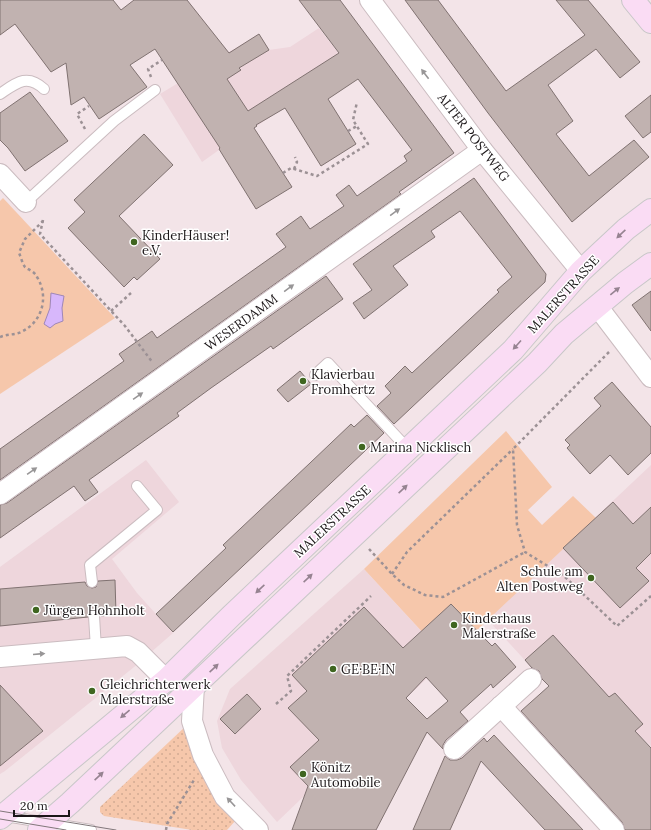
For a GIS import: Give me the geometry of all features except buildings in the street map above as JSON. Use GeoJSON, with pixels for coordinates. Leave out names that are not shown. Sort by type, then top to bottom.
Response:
{"type":"FeatureCollection","features":[{"type":"Feature","properties":{"kind":"main road"},"geometry":{"type":"LineString","coordinates":[[633,0],[651,22]]}},
{"type":"Feature","properties":{"kind":"main road","name":"MALERSTRASSE"},"geometry":{"type":"LineString","coordinates":[[1,816],[166,680],[231,616],[513,350],[581,271],[626,229],[651,210]]}},
{"type":"Feature","properties":{"kind":"main road","name":"MALERSTRASSE"},"geometry":{"type":"LineString","coordinates":[[43,826],[356,534],[537,363],[564,334],[651,264]]}},
{"type":"Feature","properties":{"kind":"street","name":"ALTER POSTWEG"},"geometry":{"type":"LineString","coordinates":[[370,0],[482,150],[581,271]]}},
{"type":"Feature","properties":{"kind":"street","name":"WESERDAMM"},"geometry":{"type":"LineString","coordinates":[[0,494],[482,150]]}},
{"type":"Feature","properties":{"kind":"street"},"geometry":{"type":"LineString","coordinates":[[0,174],[26,202]]}},
{"type":"Feature","properties":{"kind":"street"},"geometry":{"type":"LineString","coordinates":[[597,306],[651,376]]}},
{"type":"Feature","properties":{"kind":"street"},"geometry":{"type":"LineString","coordinates":[[0,657],[127,646],[138,652],[166,680]]}},
{"type":"Feature","properties":{"kind":"street"},"geometry":{"type":"LineString","coordinates":[[454,749],[531,679]]}},
{"type":"Feature","properties":{"kind":"street"},"geometry":{"type":"LineString","coordinates":[[194,686],[192,721],[203,755],[225,797],[258,830]]}},
{"type":"Feature","properties":{"kind":"street"},"geometry":{"type":"LineString","coordinates":[[501,706],[614,830]]}},
{"type":"Feature","properties":{"kind":"lane"},"geometry":{"type":"LineString","coordinates":[[0,94],[18,82],[27,80],[38,83],[44,89]]}},
{"type":"Feature","properties":{"kind":"lane"},"geometry":{"type":"LineString","coordinates":[[26,202],[114,121],[155,90]]}},
{"type":"Feature","properties":{"kind":"lane"},"geometry":{"type":"LineString","coordinates":[[315,374],[328,363],[408,450]]}},
{"type":"Feature","properties":{"kind":"lane"},"geometry":{"type":"LineString","coordinates":[[92,582],[90,564],[157,510],[137,486]]}},
{"type":"Feature","properties":{"kind":"lane"},"geometry":{"type":"LineString","coordinates":[[94,616],[96,649]]}},
{"type":"Feature","properties":{"kind":"lane"},"geometry":{"type":"LineString","coordinates":[[1,816],[43,826],[91,830]]}},
{"type":"Feature","properties":{"kind":"path"},"geometry":{"type":"LineString","coordinates":[[155,90],[148,69],[162,60]]}},
{"type":"Feature","properties":{"kind":"path"},"geometry":{"type":"LineString","coordinates":[[283,173],[291,168],[317,176],[368,144],[353,120],[357,102]]}},
{"type":"Feature","properties":{"kind":"path"},"geometry":{"type":"LineString","coordinates":[[89,106],[77,114],[91,142]]}},
{"type":"Feature","properties":{"kind":"path"},"geometry":{"type":"LineString","coordinates":[[348,131],[357,126]]}},
{"type":"Feature","properties":{"kind":"path"},"geometry":{"type":"LineString","coordinates":[[294,169],[297,162],[295,157]]}},
{"type":"Feature","properties":{"kind":"path"},"geometry":{"type":"LineString","coordinates":[[0,337],[21,332],[35,322],[43,306],[44,290],[37,275],[24,266],[19,253],[24,239],[43,220],[40,234],[126,326],[163,378]]}},
{"type":"Feature","properties":{"kind":"path"},"geometry":{"type":"LineString","coordinates":[[111,311],[131,293]]}},
{"type":"Feature","properties":{"kind":"path"},"geometry":{"type":"LineString","coordinates":[[392,574],[407,552],[514,449],[622,339]]}},
{"type":"Feature","properties":{"kind":"path"},"geometry":{"type":"LineString","coordinates":[[514,449],[517,525],[525,552],[564,576],[617,626],[651,596]]}},
{"type":"Feature","properties":{"kind":"path"},"geometry":{"type":"LineString","coordinates":[[356,534],[404,585],[426,595],[443,597],[525,552]]}},
{"type":"Feature","properties":{"kind":"path"},"geometry":{"type":"LineString","coordinates":[[276,704],[291,691],[287,676],[371,596]]}},
{"type":"Feature","properties":{"kind":"path"},"geometry":{"type":"LineString","coordinates":[[166,830],[167,824],[198,772],[209,766]]}},
{"type":"Feature","properties":{"kind":"shaded area"},"geometry":{"type":"Polygon","coordinates":[[[319,28],[349,67],[202,162],[160,94],[259,34],[269,50],[290,47],[319,28]]]}},
{"type":"Feature","properties":{"kind":"shaded area"},"geometry":{"type":"Polygon","coordinates":[[[3,198],[115,318],[0,394],[0,201],[3,198]]]}},
{"type":"Feature","properties":{"kind":"shaded area"},"geometry":{"type":"Polygon","coordinates":[[[51,293],[64,296],[62,308],[63,321],[50,328],[44,324],[50,308],[51,293]]]}},
{"type":"Feature","properties":{"kind":"shaded area"},"geometry":{"type":"Polygon","coordinates":[[[506,431],[552,487],[528,510],[542,525],[573,496],[596,518],[455,651],[438,649],[364,569],[506,431]]]}},
{"type":"Feature","properties":{"kind":"shaded area"},"geometry":{"type":"Polygon","coordinates":[[[146,460],[179,502],[112,559],[137,593],[173,633],[134,667],[0,774],[0,567],[146,460]]]}},
{"type":"Feature","properties":{"kind":"shaded area","name":"Schule am Alten Postweg"},"geometry":{"type":"Polygon","coordinates":[[[651,465],[651,746],[640,736],[617,761],[488,620],[651,465]]]}},
{"type":"Feature","properties":{"kind":"shaded area"},"geometry":{"type":"Polygon","coordinates":[[[364,569],[447,659],[277,822],[241,780],[222,748],[217,721],[230,689],[364,569]]]}},
{"type":"Feature","properties":{"kind":"shaded area"},"geometry":{"type":"Polygon","coordinates":[[[187,725],[236,820],[227,830],[192,830],[104,816],[100,812],[100,807],[187,725]]]}},
{"type":"Feature","properties":{"kind":"tram line"},"geometry":{"type":"LineString","coordinates":[[0,811],[116,830]]}},
{"type":"Feature","properties":{"kind":"tram line"},"geometry":{"type":"LineString","coordinates":[[0,819],[66,830]]}},
{"type":"Feature","properties":{"kind":"place","name":"KinderHäuser! e.V."},"geometry":{"type":"Point","coordinates":[134,242]}},
{"type":"Feature","properties":{"kind":"place","name":"Klavierbau Fromhertz"},"geometry":{"type":"Point","coordinates":[303,381]}},
{"type":"Feature","properties":{"kind":"place","name":"Marina Nicklisch"},"geometry":{"type":"Point","coordinates":[362,447]}},
{"type":"Feature","properties":{"kind":"place","name":"Schule am Alten Postweg"},"geometry":{"type":"Point","coordinates":[591,578]}},
{"type":"Feature","properties":{"kind":"place","name":"Jürgen Hohnholt"},"geometry":{"type":"Point","coordinates":[36,610]}},
{"type":"Feature","properties":{"kind":"place","name":"Kinderhaus Malerstraße"},"geometry":{"type":"Point","coordinates":[454,625]}},
{"type":"Feature","properties":{"kind":"place","name":"GE·BE·IN"},"geometry":{"type":"Point","coordinates":[333,669]}},
{"type":"Feature","properties":{"kind":"place","name":"Gleichrichterwerk Malerstraße"},"geometry":{"type":"Point","coordinates":[92,691]}},
{"type":"Feature","properties":{"kind":"place","name":"Könitz Automobile"},"geometry":{"type":"Point","coordinates":[303,774]}}]}
